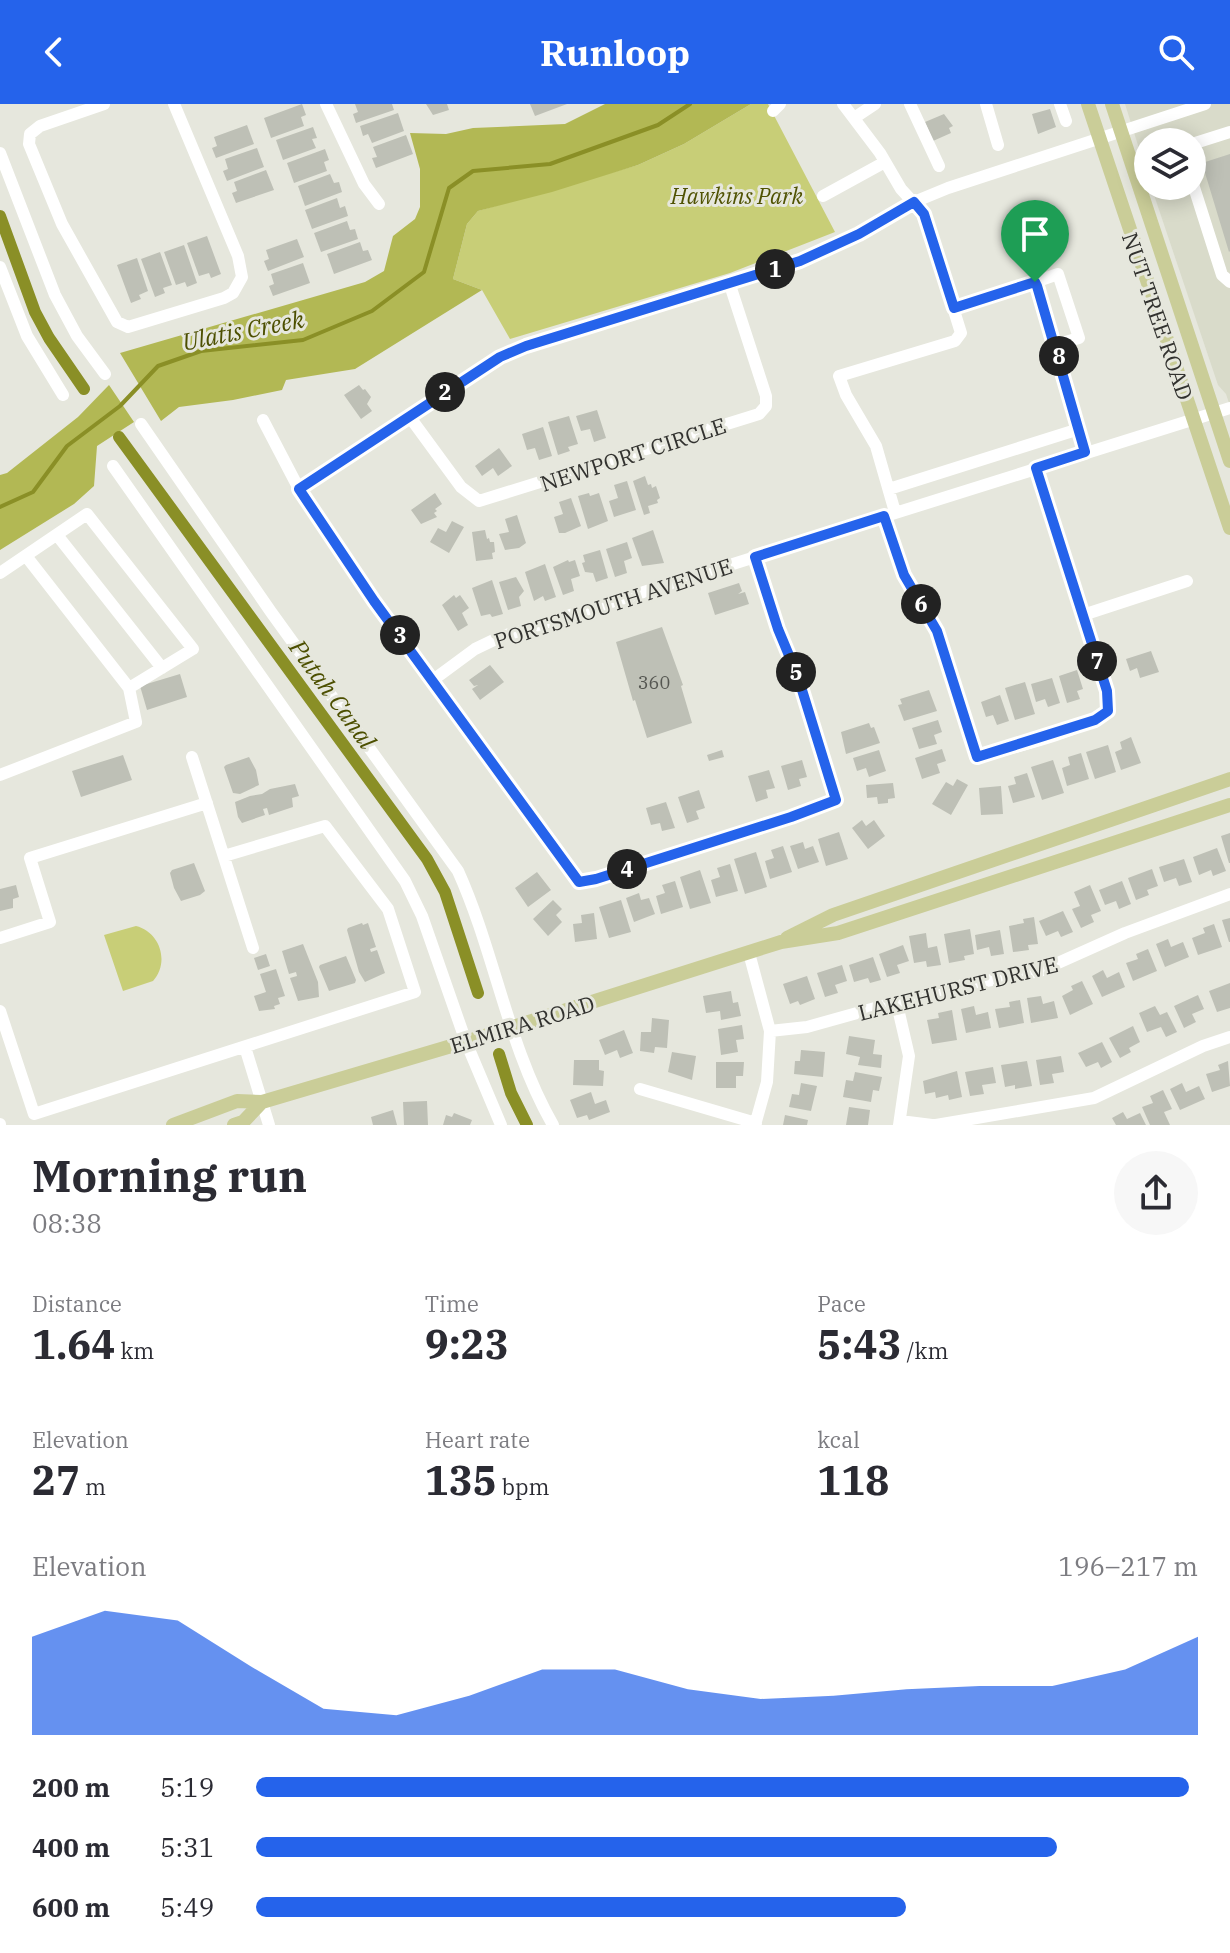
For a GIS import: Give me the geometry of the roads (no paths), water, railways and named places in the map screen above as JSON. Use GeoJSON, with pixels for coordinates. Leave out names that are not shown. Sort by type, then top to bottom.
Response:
{"type":"FeatureCollection","features":[{"type":"Feature","properties":{"kind":"main road","name":"NUT TREE ROAD"},"geometry":{"type":"LineString","coordinates":[[1088,104],[1230,528]]}},
{"type":"Feature","properties":{"kind":"main road","name":"NUT TREE ROAD"},"geometry":{"type":"LineString","coordinates":[[1112,104],[1230,461]]}},
{"type":"Feature","properties":{"kind":"main road","name":"ELMIRA ROAD"},"geometry":{"type":"LineString","coordinates":[[173,1125],[237,1101],[262,1102],[749,953],[781,942],[833,915],[1230,779]]}},
{"type":"Feature","properties":{"kind":"main road","name":"ELMIRA ROAD"},"geometry":{"type":"LineString","coordinates":[[781,942],[838,933],[1230,805]]}},
{"type":"Feature","properties":{"kind":"main road","name":"ELMIRA ROAD"},"geometry":{"type":"LineString","coordinates":[[234,1125],[243,1122],[262,1102]]}},
{"type":"Feature","properties":{"kind":"street"},"geometry":{"type":"LineString","coordinates":[[104,104],[40,126],[30,134],[29,144],[62,224],[117,322],[122,326],[134,327],[224,298],[233,293],[242,277],[238,256],[174,104]]}},
{"type":"Feature","properties":{"kind":"street"},"geometry":{"type":"LineString","coordinates":[[326,104],[364,184],[379,204]]}},
{"type":"Feature","properties":{"kind":"street"},"geometry":{"type":"LineString","coordinates":[[843,104],[901,189],[924,214],[961,333],[955,341],[839,376],[846,395],[876,446],[889,489],[889,514],[904,575],[937,631],[977,757],[1095,720],[1108,711],[1107,691],[1036,468]]}},
{"type":"Feature","properties":{"kind":"street"},"geometry":{"type":"LineString","coordinates":[[854,118],[875,104]]}},
{"type":"Feature","properties":{"kind":"street"},"geometry":{"type":"LineString","coordinates":[[910,104],[939,166]]}},
{"type":"Feature","properties":{"kind":"street"},"geometry":{"type":"LineString","coordinates":[[986,104],[998,145]]}},
{"type":"Feature","properties":{"kind":"street"},"geometry":{"type":"LineString","coordinates":[[1060,104],[1066,121]]}},
{"type":"Feature","properties":{"kind":"street"},"geometry":{"type":"LineString","coordinates":[[299,489],[482,368],[526,346],[824,251],[914,202],[948,188],[1120,131],[1167,110],[1205,104]]}},
{"type":"Feature","properties":{"kind":"street"},"geometry":{"type":"LineString","coordinates":[[1206,140],[1230,132]]}},
{"type":"Feature","properties":{"kind":"street"},"geometry":{"type":"LineString","coordinates":[[0,153],[55,295],[77,336],[105,374]]}},
{"type":"Feature","properties":{"kind":"street"},"geometry":{"type":"LineString","coordinates":[[823,196],[885,162]]}},
{"type":"Feature","properties":{"kind":"street"},"geometry":{"type":"LineString","coordinates":[[1198,200],[1222,275],[1230,282]]}},
{"type":"Feature","properties":{"kind":"street"},"geometry":{"type":"LineString","coordinates":[[0,267],[27,336],[63,395]]}},
{"type":"Feature","properties":{"kind":"street"},"geometry":{"type":"LineString","coordinates":[[954,308],[1058,274],[1079,338],[1055,345]]}},
{"type":"Feature","properties":{"kind":"street","name":"NEWPORT CIRCLE"},"geometry":{"type":"LineString","coordinates":[[409,416],[461,487],[479,501],[759,414],[766,406],[766,396],[729,282]]}},
{"type":"Feature","properties":{"kind":"street"},"geometry":{"type":"LineString","coordinates":[[1035,282],[1085,452]]}},
{"type":"Feature","properties":{"kind":"street","name":"PORTSMOUTH AVENUE"},"geometry":{"type":"LineString","coordinates":[[433,680],[475,649],[500,637],[1230,408]]}},
{"type":"Feature","properties":{"kind":"street"},"geometry":{"type":"LineString","coordinates":[[263,420],[299,489],[374,601],[579,882],[836,800],[798,677],[778,629],[755,557]]}},
{"type":"Feature","properties":{"kind":"street"},"geometry":{"type":"LineString","coordinates":[[141,424],[271,612],[447,852],[477,919],[536,1091],[553,1125]]}},
{"type":"Feature","properties":{"kind":"street"},"geometry":{"type":"LineString","coordinates":[[889,489],[1079,429]]}},
{"type":"Feature","properties":{"kind":"street"},"geometry":{"type":"LineString","coordinates":[[113,466],[405,881],[437,955],[466,1042],[501,1125]]}},
{"type":"Feature","properties":{"kind":"street"},"geometry":{"type":"LineString","coordinates":[[0,573],[87,514],[193,649],[129,688]]}},
{"type":"Feature","properties":{"kind":"street"},"geometry":{"type":"LineString","coordinates":[[57,535],[162,668]]}},
{"type":"Feature","properties":{"kind":"street"},"geometry":{"type":"LineString","coordinates":[[0,775],[136,722],[129,688],[26,556]]}},
{"type":"Feature","properties":{"kind":"street"},"geometry":{"type":"LineString","coordinates":[[1083,615],[1187,581]]}},
{"type":"Feature","properties":{"kind":"street"},"geometry":{"type":"LineString","coordinates":[[192,757],[253,948]]}},
{"type":"Feature","properties":{"kind":"street"},"geometry":{"type":"LineString","coordinates":[[0,938],[50,922],[30,858],[207,803]]}},
{"type":"Feature","properties":{"kind":"street"},"geometry":{"type":"LineString","coordinates":[[0,1011],[34,1114],[415,992],[388,909],[325,826],[224,856]]}},
{"type":"Feature","properties":{"kind":"street","name":"LAKEHURST DRIVE"},"geometry":{"type":"LineString","coordinates":[[770,1031],[807,1027],[896,1000],[1040,971],[1125,933],[1230,894]]}},
{"type":"Feature","properties":{"kind":"street"},"geometry":{"type":"LineString","coordinates":[[640,1089],[756,1124],[767,1082],[770,1031],[749,953]]}},
{"type":"Feature","properties":{"kind":"street"},"geometry":{"type":"LineString","coordinates":[[896,1000],[909,1056],[900,1123],[934,1125],[1094,1098],[1203,1046],[1230,1037]]}},
{"type":"Feature","properties":{"kind":"street"},"geometry":{"type":"LineString","coordinates":[[245,1047],[269,1125]]}},
{"type":"Feature","properties":{"kind":"waterway","name":"Ulatis Creek"},"geometry":{"type":"LineString","coordinates":[[0,507],[33,492],[67,446],[120,406],[158,366],[201,351],[303,340],[372,311],[424,272],[449,188],[473,171],[550,164],[658,125],[690,104]]}},
{"type":"Feature","properties":{"kind":"waterway","name":"Putah Canal"},"geometry":{"type":"LineString","coordinates":[[0,216],[35,312],[84,389]]}},
{"type":"Feature","properties":{"kind":"waterway","name":"Putah Canal"},"geometry":{"type":"LineString","coordinates":[[119,437],[427,859],[445,892],[478,993]]}},
{"type":"Feature","properties":{"kind":"waterway","name":"Putah Canal"},"geometry":{"type":"LineString","coordinates":[[499,1054],[511,1093],[527,1125]]}},
{"type":"Feature","properties":{"kind":"park label","name":"Hawkins Park"},"geometry":{"type":"Point","coordinates":[737,195]}}]}
